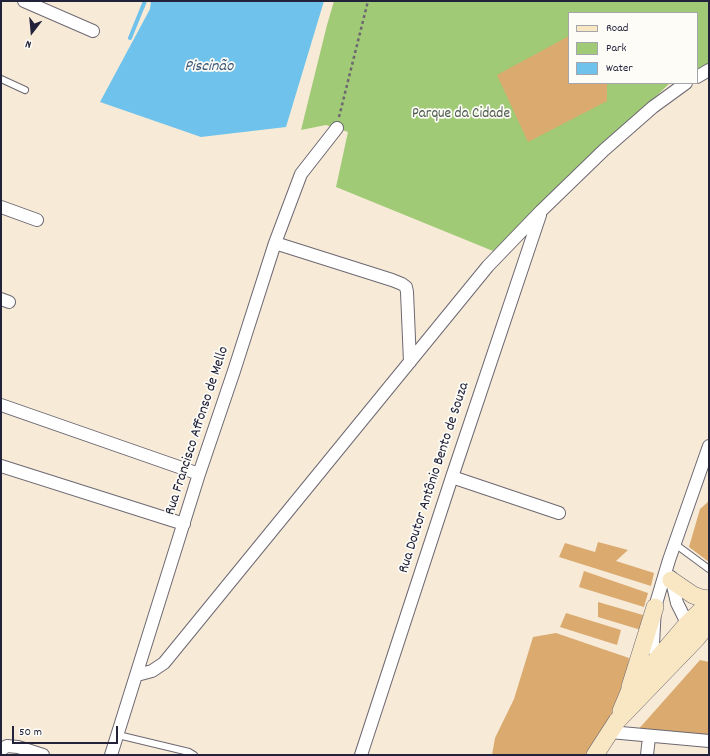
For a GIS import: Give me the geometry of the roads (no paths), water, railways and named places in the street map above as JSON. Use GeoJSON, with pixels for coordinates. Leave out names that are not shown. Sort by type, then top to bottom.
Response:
{"type":"FeatureCollection","features":[{"type":"Feature","properties":{"kind":"main road"},"geometry":{"type":"LineString","coordinates":[[671,580],[692,594],[701,598],[709,599]]}},
{"type":"Feature","properties":{"kind":"main road"},"geometry":{"type":"LineString","coordinates":[[595,755],[613,726],[662,665],[687,624],[709,602]]}},
{"type":"Feature","properties":{"kind":"main road"},"geometry":{"type":"LineString","coordinates":[[613,726],[628,692],[655,607]]}},
{"type":"Feature","properties":{"kind":"main road"},"geometry":{"type":"LineString","coordinates":[[628,692],[697,638],[709,623]]}},
{"type":"Feature","properties":{"kind":"street"},"geometry":{"type":"LineString","coordinates":[[24,1],[93,30]]}},
{"type":"Feature","properties":{"kind":"street"},"geometry":{"type":"LineString","coordinates":[[698,76],[709,70]]}},
{"type":"Feature","properties":{"kind":"street"},"geometry":{"type":"LineString","coordinates":[[137,675],[152,672],[164,663],[488,266],[541,211],[604,150],[653,107],[685,84]]}},
{"type":"Feature","properties":{"kind":"street","name":"Rua Francisco Affonso de Mello"},"geometry":{"type":"LineString","coordinates":[[111,755],[199,474],[275,244],[301,174],[336,128]]}},
{"type":"Feature","properties":{"kind":"street"},"geometry":{"type":"LineString","coordinates":[[1,207],[37,220]]}},
{"type":"Feature","properties":{"kind":"street","name":"Rua Doutor Antônio Bento de Souza"},"geometry":{"type":"LineString","coordinates":[[361,755],[452,476],[541,211]]}},
{"type":"Feature","properties":{"kind":"street"},"geometry":{"type":"LineString","coordinates":[[275,244],[392,280],[406,287],[410,362]]}},
{"type":"Feature","properties":{"kind":"street"},"geometry":{"type":"LineString","coordinates":[[1,405],[199,474]]}},
{"type":"Feature","properties":{"kind":"street"},"geometry":{"type":"LineString","coordinates":[[662,665],[653,644],[655,607],[709,446]]}},
{"type":"Feature","properties":{"kind":"street"},"geometry":{"type":"LineString","coordinates":[[1,466],[184,524]]}},
{"type":"Feature","properties":{"kind":"street"},"geometry":{"type":"LineString","coordinates":[[452,476],[559,513]]}},
{"type":"Feature","properties":{"kind":"street"},"geometry":{"type":"LineString","coordinates":[[670,560],[671,580],[677,603],[687,624],[697,638]]}},
{"type":"Feature","properties":{"kind":"street"},"geometry":{"type":"LineString","coordinates":[[613,726],[649,736],[709,741]]}},
{"type":"Feature","properties":{"kind":"street"},"geometry":{"type":"LineString","coordinates":[[647,755],[649,736]]}},
{"type":"Feature","properties":{"kind":"street"},"geometry":{"type":"LineString","coordinates":[[1,752],[2,749],[7,746],[13,746],[43,755]]}},
{"type":"Feature","properties":{"kind":"lane"},"geometry":{"type":"LineString","coordinates":[[1,79],[25,90]]}},
{"type":"Feature","properties":{"kind":"lane"},"geometry":{"type":"LineString","coordinates":[[675,544],[709,569]]}},
{"type":"Feature","properties":{"kind":"lane"},"geometry":{"type":"LineString","coordinates":[[118,735],[189,752],[194,755]]}},
{"type":"Feature","properties":{"kind":"water","name":"Piscinão"},"geometry":{"type":"Polygon","coordinates":[[[151,1],[324,1],[286,127],[201,137],[100,102],[150,9],[151,1]]]}},
{"type":"Feature","properties":{"kind":"waterway"},"geometry":{"type":"LineString","coordinates":[[130,38],[145,1]]}},
{"type":"Feature","properties":{"kind":"park label","name":"Parque da Cidade"},"geometry":{"type":"Point","coordinates":[461,115]}}]}
